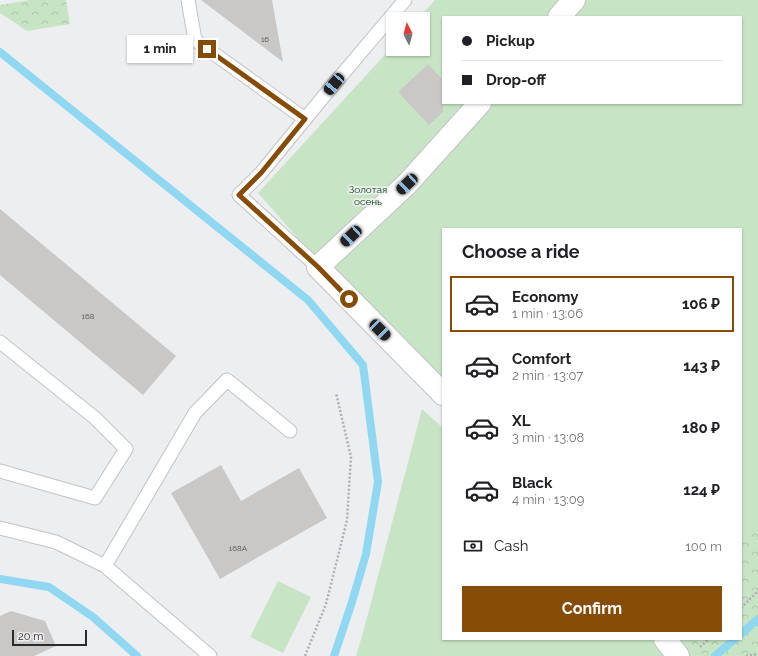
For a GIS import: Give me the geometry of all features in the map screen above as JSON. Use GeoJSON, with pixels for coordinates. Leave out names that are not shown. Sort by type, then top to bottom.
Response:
{"type":"FeatureCollection","features":[{"type":"Feature","properties":{"kind":"street"},"geometry":{"type":"LineString","coordinates":[[560,16],[574,0]]}},
{"type":"Feature","properties":{"kind":"street"},"geometry":{"type":"LineString","coordinates":[[442,393],[318,267],[407,184],[479,104]]}},
{"type":"Feature","properties":{"kind":"street"},"geometry":{"type":"LineString","coordinates":[[666,640],[678,656]]}},
{"type":"Feature","properties":{"kind":"lane"},"geometry":{"type":"LineString","coordinates":[[188,0],[195,40],[305,119]]}},
{"type":"Feature","properties":{"kind":"lane"},"geometry":{"type":"LineString","coordinates":[[318,267],[239,195],[261,173],[406,0]]}},
{"type":"Feature","properties":{"kind":"lane"},"geometry":{"type":"LineString","coordinates":[[0,342],[95,418],[126,449],[95,498],[0,470]]}},
{"type":"Feature","properties":{"kind":"lane"},"geometry":{"type":"LineString","coordinates":[[105,566],[195,414],[227,380],[290,431]]}},
{"type":"Feature","properties":{"kind":"lane"},"geometry":{"type":"LineString","coordinates":[[0,528],[56,542],[105,566],[210,656]]}},
{"type":"Feature","properties":{"kind":"path"},"geometry":{"type":"LineString","coordinates":[[305,656],[326,604],[347,520],[351,457],[336,393]]}},
{"type":"Feature","properties":{"kind":"path"},"geometry":{"type":"LineString","coordinates":[[742,607],[758,591]]}},
{"type":"Feature","properties":{"kind":"path"},"geometry":{"type":"LineString","coordinates":[[746,656],[758,654]]}},
{"type":"Feature","properties":{"kind":"green space"},"geometry":{"type":"Polygon","coordinates":[[[29,0],[66,0],[70,24],[27,31],[0,13],[0,5],[29,0]]]}},
{"type":"Feature","properties":{"kind":"green space","name":"Золотая осень"},"geometry":{"type":"Polygon","coordinates":[[[435,0],[758,0],[758,547],[742,561],[742,228],[442,228],[442,387],[342,288],[258,193],[386,54],[386,56],[430,56],[430,12],[424,12],[435,0]]]}},
{"type":"Feature","properties":{"kind":"green space"},"geometry":{"type":"Polygon","coordinates":[[[422,409],[442,427],[442,640],[653,640],[667,656],[356,656],[422,409]]]}},
{"type":"Feature","properties":{"kind":"green space"},"geometry":{"type":"Polygon","coordinates":[[[758,519],[758,656],[675,656],[680,640],[742,640],[742,533],[758,519]]]}},
{"type":"Feature","properties":{"kind":"green space"},"geometry":{"type":"Polygon","coordinates":[[[278,581],[311,597],[283,653],[250,637],[278,581]]]}},
{"type":"Feature","properties":{"kind":"building"},"geometry":{"type":"Polygon","coordinates":[[[201,0],[272,0],[283,62],[201,0]]]}},
{"type":"Feature","properties":{"kind":"building"},"geometry":{"type":"Polygon","coordinates":[[[428,64],[442,79],[443,112],[429,125],[398,92],[428,64]]]}},
{"type":"Feature","properties":{"kind":"building"},"geometry":{"type":"Polygon","coordinates":[[[0,209],[176,356],[143,395],[0,275],[0,209]]]}},
{"type":"Feature","properties":{"kind":"building"},"geometry":{"type":"Polygon","coordinates":[[[221,465],[241,501],[299,468],[327,518],[220,579],[171,493],[221,465]]]}},
{"type":"Feature","properties":{"kind":"building"},"geometry":{"type":"Polygon","coordinates":[[[11,611],[45,621],[56,646],[34,656],[0,656],[0,616],[11,611]]]}},
{"type":"Feature","properties":{"kind":"waterway"},"geometry":{"type":"LineString","coordinates":[[0,52],[308,300],[363,365],[378,482],[366,554],[334,656]]}},
{"type":"Feature","properties":{"kind":"waterway"},"geometry":{"type":"LineString","coordinates":[[0,579],[49,587],[93,617],[137,656]]}},
{"type":"Feature","properties":{"kind":"waterway"},"geometry":{"type":"LineString","coordinates":[[742,633],[758,619]]}},
{"type":"Feature","properties":{"kind":"waterway"},"geometry":{"type":"LineString","coordinates":[[715,656],[734,640]]}},
{"type":"Feature","properties":{"kind":"route"},"geometry":{"type":"LineString","coordinates":[[207,49],[305,119],[261,173],[239,195],[318,267],[349,299]]}}]}
